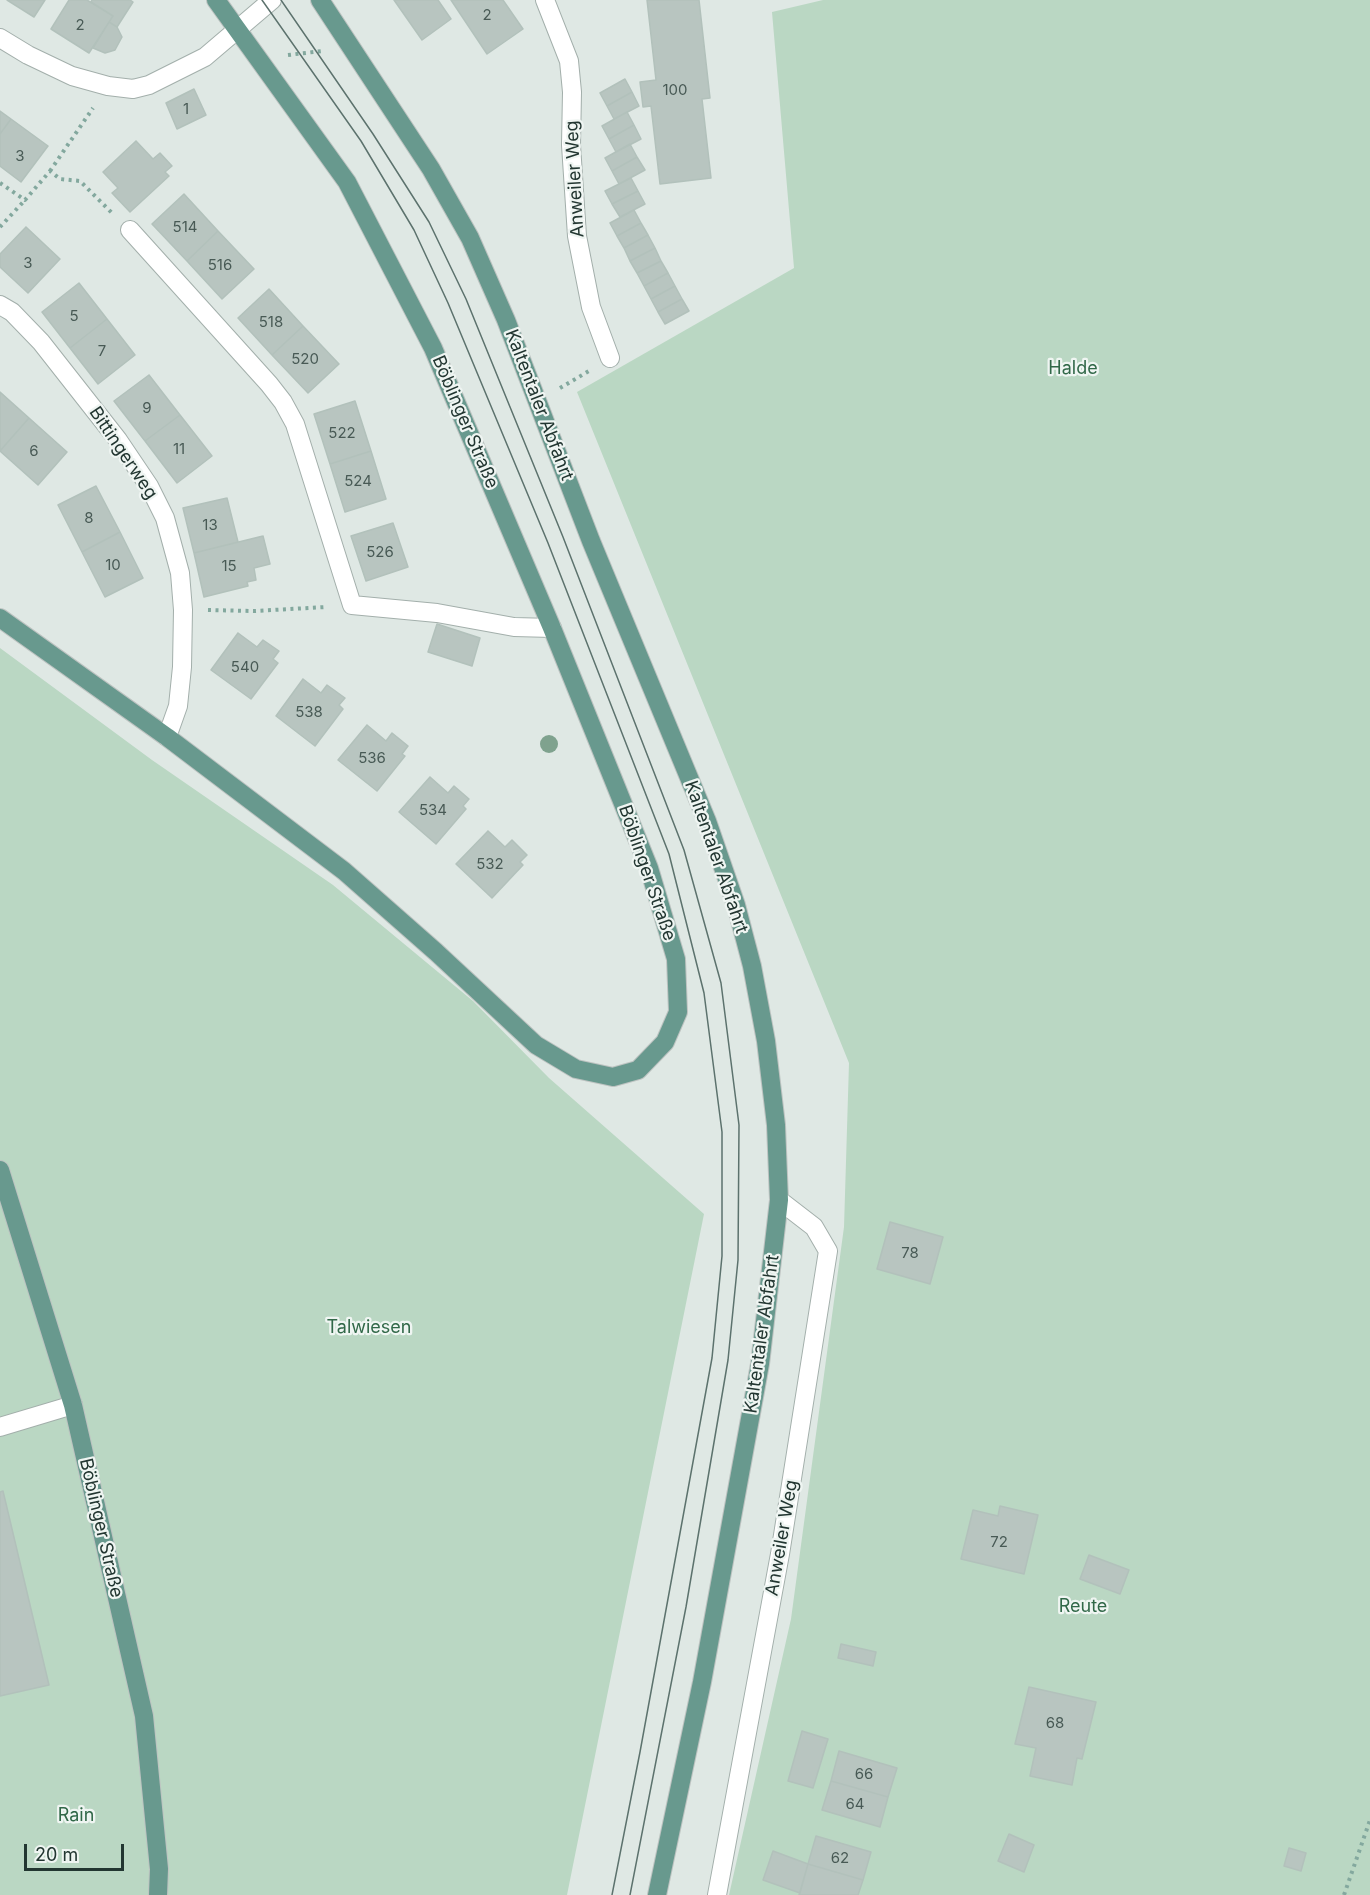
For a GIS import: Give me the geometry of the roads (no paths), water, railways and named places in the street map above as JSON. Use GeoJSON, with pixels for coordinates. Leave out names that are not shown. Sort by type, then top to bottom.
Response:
{"type":"FeatureCollection","features":[{"type":"Feature","properties":{"kind":"main road","name":"Böblinger Straße"},"geometry":{"type":"LineString","coordinates":[[0,618],[166,737],[344,871],[536,1045],[576,1070],[613,1077],[638,1070],[665,1042],[678,1012],[676,959],[649,868],[552,628],[432,348],[347,182],[216,0]]}},
{"type":"Feature","properties":{"kind":"main road","name":"Kaltentaler Abfahrt"},"geometry":{"type":"LineString","coordinates":[[320,0],[432,169],[470,238],[506,320],[591,541],[706,820],[736,905],[752,966],[766,1041],[776,1125],[778,1200],[760,1364],[702,1682],[657,1895]]}},
{"type":"Feature","properties":{"kind":"main road","name":"Böblinger Straße"},"geometry":{"type":"LineString","coordinates":[[0,1170],[73,1405],[144,1716],[159,1869],[158,1895]]}},
{"type":"Feature","properties":{"kind":"street"},"geometry":{"type":"LineString","coordinates":[[0,38],[28,55],[72,76],[108,86],[133,89],[149,85],[205,57],[272,0]]}},
{"type":"Feature","properties":{"kind":"street","name":"Anweiler Weg"},"geometry":{"type":"LineString","coordinates":[[544,0],[569,61],[572,92],[571,145],[577,236],[591,307],[610,358]]}},
{"type":"Feature","properties":{"kind":"street"},"geometry":{"type":"LineString","coordinates":[[130,230],[283,402],[295,424],[351,605],[436,612],[514,627],[552,628]]}},
{"type":"Feature","properties":{"kind":"street","name":"Bittingerweg"},"geometry":{"type":"LineString","coordinates":[[0,305],[12,312],[41,342],[118,440],[149,486],[165,518],[180,573],[183,610],[182,667],[178,706],[166,737]]}},
{"type":"Feature","properties":{"kind":"street","name":"Anweiler Weg"},"geometry":{"type":"LineString","coordinates":[[717,1895],[780,1554],[828,1251],[814,1227],[778,1200]]}},
{"type":"Feature","properties":{"kind":"street"},"geometry":{"type":"LineString","coordinates":[[0,1427],[73,1405]]}},
{"type":"Feature","properties":{"kind":"tram line"},"geometry":{"type":"LineString","coordinates":[[262,0],[361,141],[414,230],[448,303],[548,543],[669,854],[704,993],[722,1132],[722,1256],[712,1358],[612,1895]]}},
{"type":"Feature","properties":{"kind":"tram line"},"geometry":{"type":"LineString","coordinates":[[281,0],[373,134],[429,222],[466,299],[563,537],[684,850],[721,983],[739,1125],[738,1260],[728,1360],[686,1607],[630,1895]]}},
{"type":"Feature","properties":{"kind":"park label","name":"Halde"},"geometry":{"type":"Point","coordinates":[1073,369]}},
{"type":"Feature","properties":{"kind":"park label","name":"Talwiesen"},"geometry":{"type":"Point","coordinates":[369,1328]}},
{"type":"Feature","properties":{"kind":"park label","name":"Reute"},"geometry":{"type":"Point","coordinates":[1083,1607]}},
{"type":"Feature","properties":{"kind":"park label","name":"Rain"},"geometry":{"type":"Point","coordinates":[76,1816]}}]}
